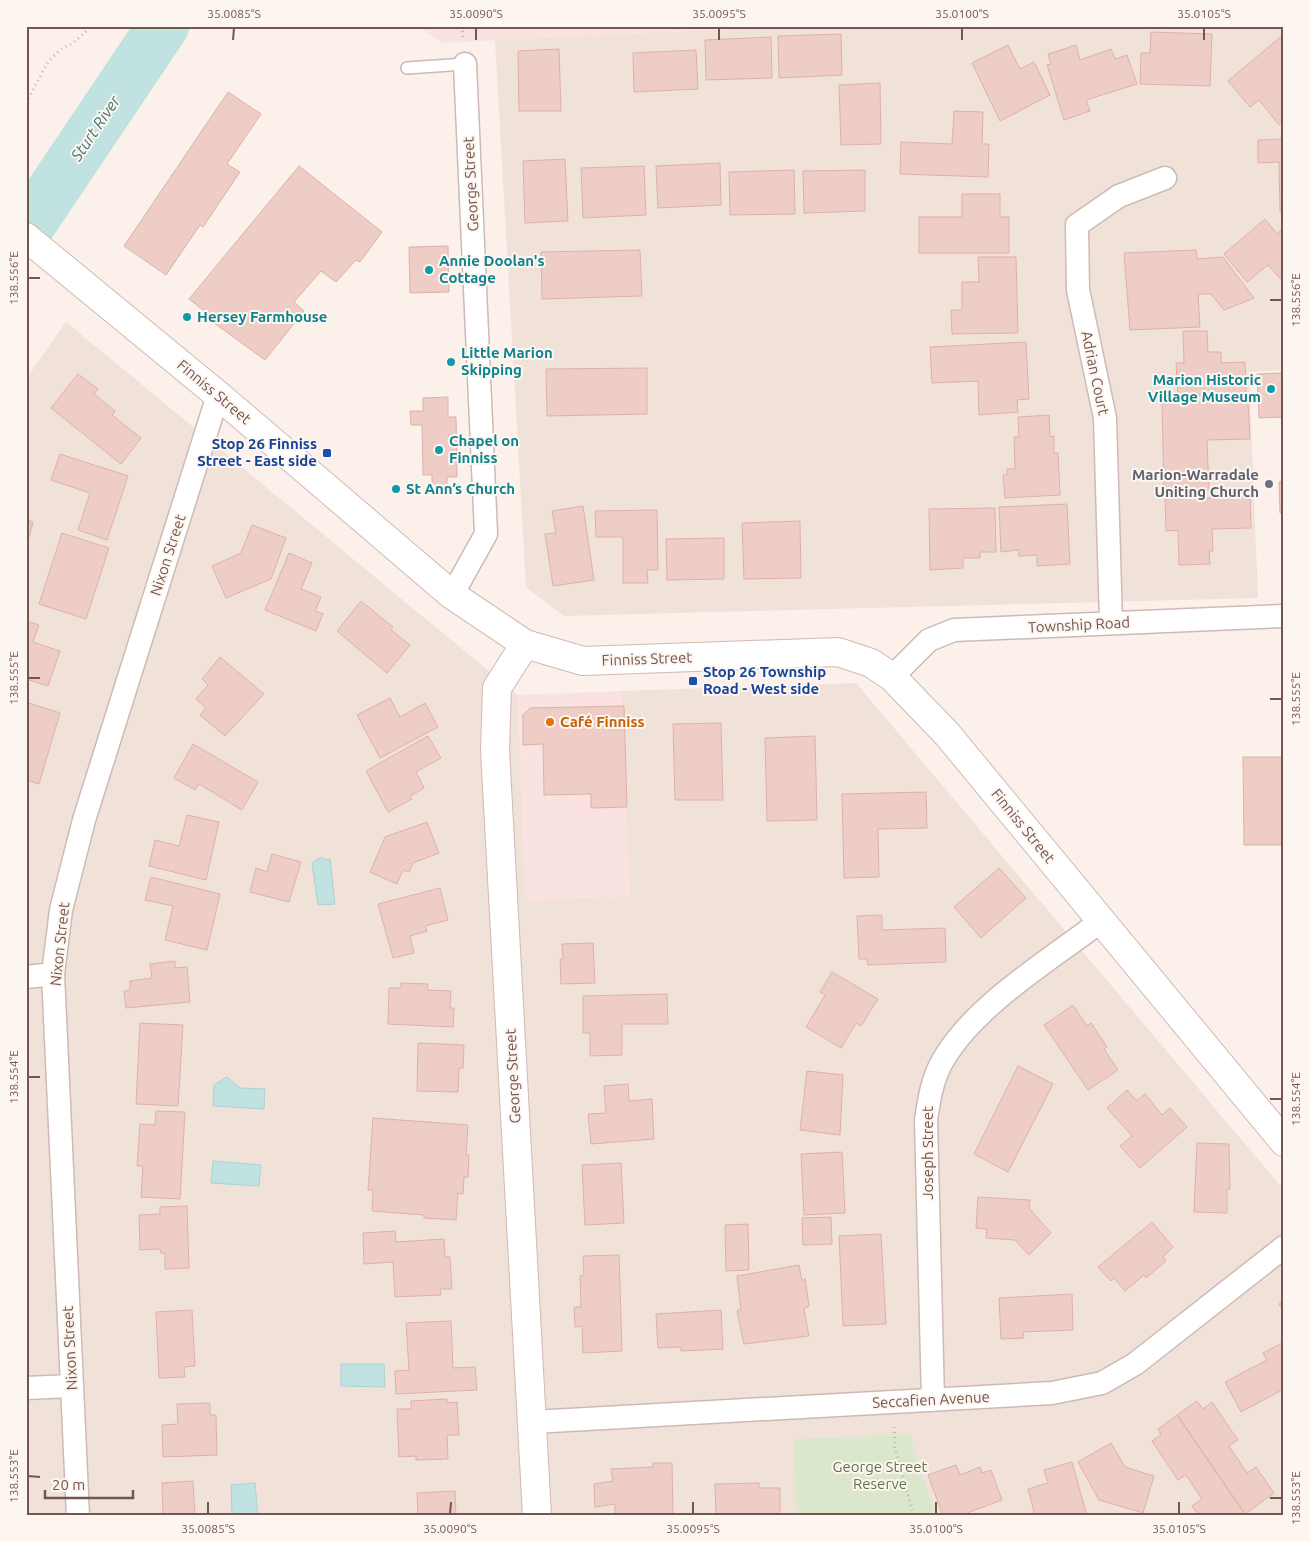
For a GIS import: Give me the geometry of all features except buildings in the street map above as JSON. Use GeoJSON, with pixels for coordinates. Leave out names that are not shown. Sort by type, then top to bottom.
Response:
{"type":"FeatureCollection","features":[{"type":"Feature","properties":{"kind":"street","name":"George Street"},"geometry":{"type":"LineString","coordinates":[[452,595],[486,534],[465,64]]}},
{"type":"Feature","properties":{"kind":"street","name":"Adrian Court"},"geometry":{"type":"LineString","coordinates":[[1111,623],[1105,418],[1078,290],[1077,225],[1118,196],[1166,178]]}},
{"type":"Feature","properties":{"kind":"street","name":"Finniss Street"},"geometry":{"type":"LineString","coordinates":[[34,243],[218,395],[452,595],[493,625],[525,644],[583,661],[838,652],[871,663],[892,677],[948,734],[1284,1142]]}},
{"type":"Feature","properties":{"kind":"street","name":"Nixon Street"},"geometry":{"type":"LineString","coordinates":[[78,1516],[53,974],[61,910],[84,820],[218,395]]}},
{"type":"Feature","properties":{"kind":"street","name":"Township Road"},"geometry":{"type":"LineString","coordinates":[[892,677],[929,640],[954,630],[1284,616]]}},
{"type":"Feature","properties":{"kind":"street","name":"George Street"},"geometry":{"type":"LineString","coordinates":[[525,644],[497,688],[495,750],[537,1516]]}},
{"type":"Feature","properties":{"kind":"street","name":"Joseph Street"},"geometry":{"type":"LineString","coordinates":[[933,1400],[926,1120],[930,1094],[941,1063],[958,1036],[983,1010],[1101,921]]}},
{"type":"Feature","properties":{"kind":"street"},"geometry":{"type":"LineString","coordinates":[[26,977],[53,974]]}},
{"type":"Feature","properties":{"kind":"street","name":"Seccafien Avenue"},"geometry":{"type":"LineString","coordinates":[[532,1422],[1052,1393],[1102,1383],[1134,1364],[1284,1246]]}},
{"type":"Feature","properties":{"kind":"street"},"geometry":{"type":"LineString","coordinates":[[26,1388],[72,1386]]}},
{"type":"Feature","properties":{"kind":"lane"},"geometry":{"type":"LineString","coordinates":[[407,68],[465,64]]}},
{"type":"Feature","properties":{"kind":"path"},"geometry":{"type":"LineString","coordinates":[[26,102],[48,62],[61,49],[73,43],[92,26]]}},
{"type":"Feature","properties":{"kind":"path"},"geometry":{"type":"LineString","coordinates":[[893,1402],[895,1450],[914,1516]]}},
{"type":"Feature","properties":{"kind":"shaded area"},"geometry":{"type":"Polygon","coordinates":[[[417,26],[797,26],[442,43],[417,26]]]}},
{"type":"Feature","properties":{"kind":"shaded area"},"geometry":{"type":"Polygon","coordinates":[[[797,26],[885,26],[885,29],[945,26],[1284,26],[1284,370],[1249,372],[1258,598],[564,616],[526,587],[495,40],[797,26]]]}},
{"type":"Feature","properties":{"kind":"shaded area"},"geometry":{"type":"Polygon","coordinates":[[[66,322],[518,695],[526,900],[629,896],[621,691],[856,683],[1284,1190],[1284,1516],[26,1516],[26,379],[66,322]]]}},
{"type":"Feature","properties":{"kind":"shaded area"},"geometry":{"type":"Polygon","coordinates":[[[621,691],[629,896],[526,900],[518,695],[621,691]]]}},
{"type":"Feature","properties":{"kind":"green space","name":"George Street Reserve"},"geometry":{"type":"Polygon","coordinates":[[[910,1435],[935,1516],[797,1516],[794,1439],[910,1435]]]}},
{"type":"Feature","properties":{"kind":"water"},"geometry":{"type":"Polygon","coordinates":[[[321,857],[325,860],[330,859],[335,904],[318,905],[312,863],[321,857]]]}},
{"type":"Feature","properties":{"kind":"water"},"geometry":{"type":"Polygon","coordinates":[[[227,1077],[240,1088],[265,1089],[264,1109],[213,1106],[214,1085],[227,1077]]]}},
{"type":"Feature","properties":{"kind":"water"},"geometry":{"type":"Polygon","coordinates":[[[213,1161],[261,1165],[259,1186],[211,1183],[213,1161]]]}},
{"type":"Feature","properties":{"kind":"water"},"geometry":{"type":"Polygon","coordinates":[[[341,1364],[384,1364],[385,1387],[341,1386],[341,1364]]]}},
{"type":"Feature","properties":{"kind":"water"},"geometry":{"type":"Polygon","coordinates":[[[255,1483],[258,1516],[232,1516],[231,1485],[255,1483]]]}},
{"type":"Feature","properties":{"kind":"waterway","name":"Sturt River"},"geometry":{"type":"LineString","coordinates":[[26,230],[163,26]]}},
{"type":"Feature","properties":{"kind":"place","name":"Annie Doolan's Cottage"},"geometry":{"type":"Point","coordinates":[429,270]}},
{"type":"Feature","properties":{"kind":"place","name":"Hersey Farmhouse"},"geometry":{"type":"Point","coordinates":[187,317]}},
{"type":"Feature","properties":{"kind":"place","name":"Little Marion Skipping"},"geometry":{"type":"Point","coordinates":[451,362]}},
{"type":"Feature","properties":{"kind":"place","name":"Marion Historic Village Museum"},"geometry":{"type":"Point","coordinates":[1271,389]}},
{"type":"Feature","properties":{"kind":"place","name":"Chapel on Finniss"},"geometry":{"type":"Point","coordinates":[439,450]}},
{"type":"Feature","properties":{"kind":"place","name":"Stop 26 Finniss Street - East side"},"geometry":{"type":"Point","coordinates":[327,453]}},
{"type":"Feature","properties":{"kind":"place","name":"Marion-Warradale Uniting Church"},"geometry":{"type":"Point","coordinates":[1269,484]}},
{"type":"Feature","properties":{"kind":"place","name":"St Ann’s Church"},"geometry":{"type":"Point","coordinates":[396,489]}},
{"type":"Feature","properties":{"kind":"place","name":"Stop 26 Township Road - West side"},"geometry":{"type":"Point","coordinates":[693,681]}},
{"type":"Feature","properties":{"kind":"place","name":"Café Finniss"},"geometry":{"type":"Point","coordinates":[550,722]}}]}
